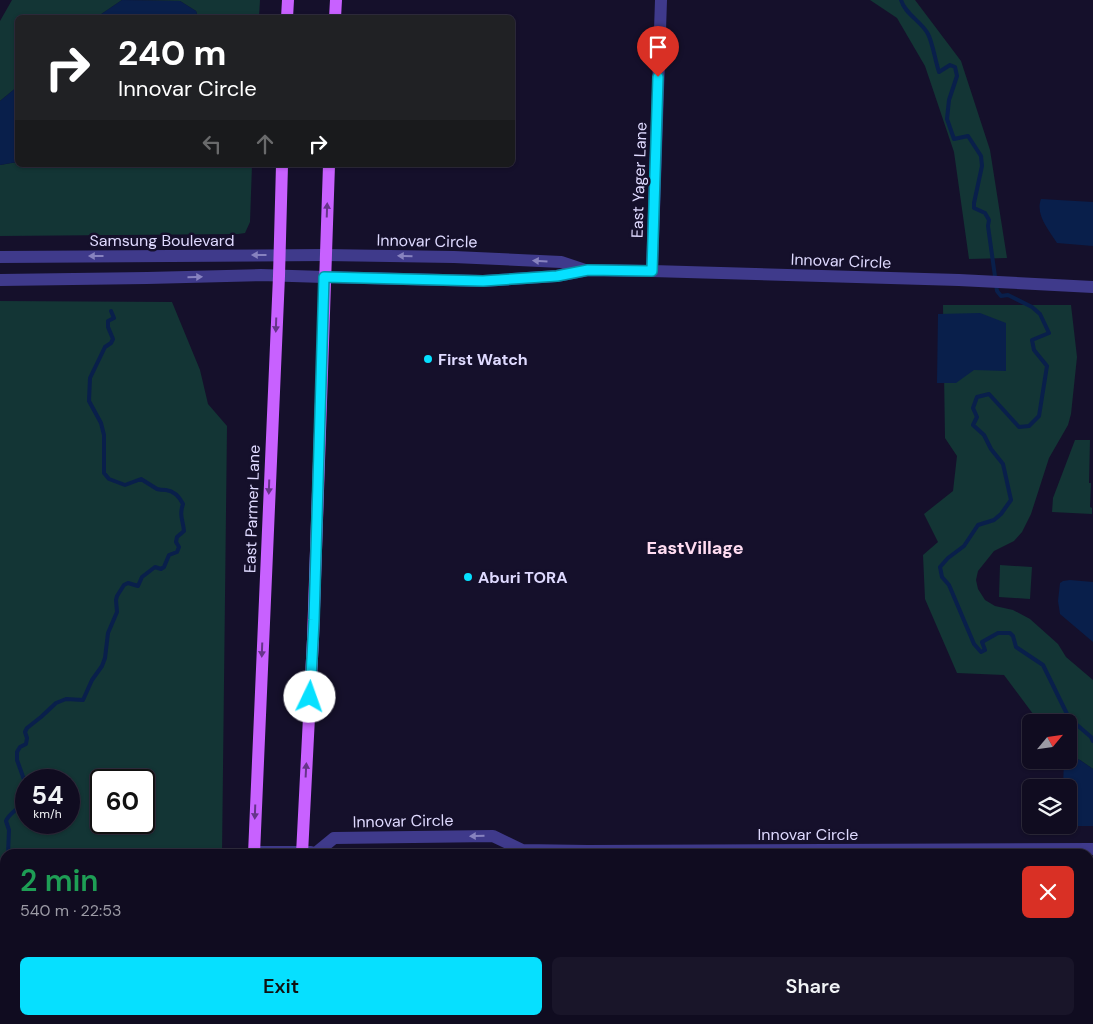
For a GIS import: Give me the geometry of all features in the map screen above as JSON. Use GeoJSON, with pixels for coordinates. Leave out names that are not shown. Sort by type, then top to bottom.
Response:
{"type":"FeatureCollection","features":[{"type":"Feature","properties":{"kind":"main road"},"geometry":{"type":"LineString","coordinates":[[287,15],[288,0]]}},
{"type":"Feature","properties":{"kind":"main road"},"geometry":{"type":"LineString","coordinates":[[335,15],[336,0]]}},
{"type":"Feature","properties":{"kind":"main road","name":"East Parmer Lane"},"geometry":{"type":"LineString","coordinates":[[254,849],[279,276],[282,167]]}},
{"type":"Feature","properties":{"kind":"main road"},"geometry":{"type":"LineString","coordinates":[[302,849],[313,638],[329,167]]}},
{"type":"Feature","properties":{"kind":"street","name":"East Yager Lane"},"geometry":{"type":"LineString","coordinates":[[652,271],[661,0]]}},
{"type":"Feature","properties":{"kind":"street","name":"Innovar Circle"},"geometry":{"type":"LineString","coordinates":[[325,255],[454,257],[561,262],[588,270]]}},
{"type":"Feature","properties":{"kind":"street","name":"Samsung Boulevard"},"geometry":{"type":"LineString","coordinates":[[0,257],[325,255]]}},
{"type":"Feature","properties":{"kind":"street","name":"Innovar Circle"},"geometry":{"type":"LineString","coordinates":[[324,277],[483,281],[557,276],[588,270],[959,280],[1093,287]]}},
{"type":"Feature","properties":{"kind":"street"},"geometry":{"type":"LineString","coordinates":[[0,280],[261,275],[324,277]]}},
{"type":"Feature","properties":{"kind":"street","name":"Innovar Circle"},"geometry":{"type":"LineString","coordinates":[[322,849],[334,838],[493,836],[513,849]]}},
{"type":"Feature","properties":{"kind":"green space"},"geometry":{"type":"Polygon","coordinates":[[[12,0],[122,0],[100,15],[15,15],[15,89],[0,101],[0,21],[12,0]]]}},
{"type":"Feature","properties":{"kind":"green space"},"geometry":{"type":"Polygon","coordinates":[[[122,0],[260,0],[259,15],[197,15],[196,11],[180,1],[122,0]]]}},
{"type":"Feature","properties":{"kind":"green space"},"geometry":{"type":"Polygon","coordinates":[[[870,0],[915,0],[961,61],[990,150],[1007,258],[969,259],[954,152],[925,66],[897,18],[870,0]]]}},
{"type":"Feature","properties":{"kind":"green space"},"geometry":{"type":"Polygon","coordinates":[[[15,162],[15,167],[252,167],[250,222],[245,233],[238,234],[0,236],[0,165],[15,162]]]}},
{"type":"Feature","properties":{"kind":"green space"},"geometry":{"type":"Polygon","coordinates":[[[0,301],[172,302],[200,370],[208,404],[227,426],[222,849],[0,849],[0,301]]]}},
{"type":"Feature","properties":{"kind":"green space"},"geometry":{"type":"Polygon","coordinates":[[[943,305],[1071,305],[1077,357],[1071,414],[1068,425],[1049,458],[1031,514],[1022,532],[1014,541],[994,551],[978,571],[976,580],[978,589],[985,600],[995,606],[1013,610],[1030,619],[1058,644],[1066,657],[1093,680],[1093,769],[1078,759],[1078,714],[1033,714],[1004,675],[957,673],[925,599],[923,555],[938,542],[924,514],[953,491],[957,456],[945,438],[943,305]]]}},
{"type":"Feature","properties":{"kind":"green space"},"geometry":{"type":"Polygon","coordinates":[[[1075,440],[1090,440],[1089,483],[1091,483],[1090,507],[1092,508],[1092,514],[1052,512],[1053,498],[1075,440]]]}},
{"type":"Feature","properties":{"kind":"green space"},"geometry":{"type":"Polygon","coordinates":[[[1000,565],[1032,567],[1030,599],[999,597],[1000,565]]]}},
{"type":"Feature","properties":{"kind":"water"},"geometry":{"type":"Polygon","coordinates":[[[122,0],[180,1],[196,11],[197,15],[100,15],[122,0]]]}},
{"type":"Feature","properties":{"kind":"water"},"geometry":{"type":"Polygon","coordinates":[[[15,89],[15,162],[0,165],[0,101],[15,89]]]}},
{"type":"Feature","properties":{"kind":"water"},"geometry":{"type":"Polygon","coordinates":[[[1041,199],[1093,202],[1093,246],[1057,243],[1041,217],[1041,199]]]}},
{"type":"Feature","properties":{"kind":"water"},"geometry":{"type":"Polygon","coordinates":[[[980,313],[1006,323],[1006,371],[974,370],[956,383],[937,383],[938,314],[980,313]]]}},
{"type":"Feature","properties":{"kind":"water"},"geometry":{"type":"Polygon","coordinates":[[[1070,580],[1093,582],[1093,642],[1060,614],[1058,601],[1060,583],[1070,580]]]}},
{"type":"Feature","properties":{"kind":"water"},"geometry":{"type":"Polygon","coordinates":[[[1078,759],[1093,769],[1093,826],[1077,826],[1077,779],[1063,779],[1064,769],[1078,769],[1078,759]]]}},
{"type":"Feature","properties":{"kind":"waterway"},"geometry":{"type":"LineString","coordinates":[[901,0],[906,9],[928,34],[939,72],[950,65],[955,67],[957,76],[949,100],[947,119],[954,139],[968,136],[981,156],[982,166],[974,208],[985,213],[989,220],[988,226],[997,291],[1001,296],[1008,295],[1032,307],[1040,314],[1049,333],[1032,340],[1034,350],[1047,366],[1039,416],[1029,426],[1019,427],[989,394],[977,397],[973,408],[977,417],[973,425],[984,435],[991,449],[1003,464],[1011,500],[994,520],[978,525],[964,546],[948,558],[940,567],[942,577],[949,585],[974,644],[981,652],[985,650],[982,642],[998,633],[1010,633],[1013,636],[1016,647],[1043,665],[1069,718],[1091,737],[1093,741]]}},
{"type":"Feature","properties":{"kind":"waterway"},"geometry":{"type":"LineString","coordinates":[[20,769],[17,752],[20,747],[26,744],[25,732],[27,728],[56,703],[66,699],[83,700],[105,658],[108,633],[117,612],[117,596],[124,585],[128,583],[138,586],[142,577],[155,567],[161,569],[164,567],[169,555],[177,552],[179,547],[176,542],[177,537],[184,531],[181,515],[183,504],[174,493],[157,489],[141,479],[125,485],[109,479],[104,473],[104,435],[101,423],[89,401],[90,378],[105,347],[113,339],[108,327],[108,321],[114,318],[111,311]]}},
{"type":"Feature","properties":{"kind":"waterway"},"geometry":{"type":"LineString","coordinates":[[8,849],[9,830],[6,821],[15,810]]}},
{"type":"Feature","properties":{"kind":"place","name":"First Watch"},"geometry":{"type":"Point","coordinates":[428,359]}},
{"type":"Feature","properties":{"kind":"place","name":"Aburi TORA"},"geometry":{"type":"Point","coordinates":[468,577]}},
{"type":"Feature","properties":{"kind":"district","name":"EastVillage"},"geometry":{"type":"Point","coordinates":[695,548]}},
{"type":"Feature","properties":{"kind":"route"},"geometry":{"type":"LineString","coordinates":[[310,697],[324,277],[483,281],[557,276],[588,270],[652,271],[658,77]]}}]}
